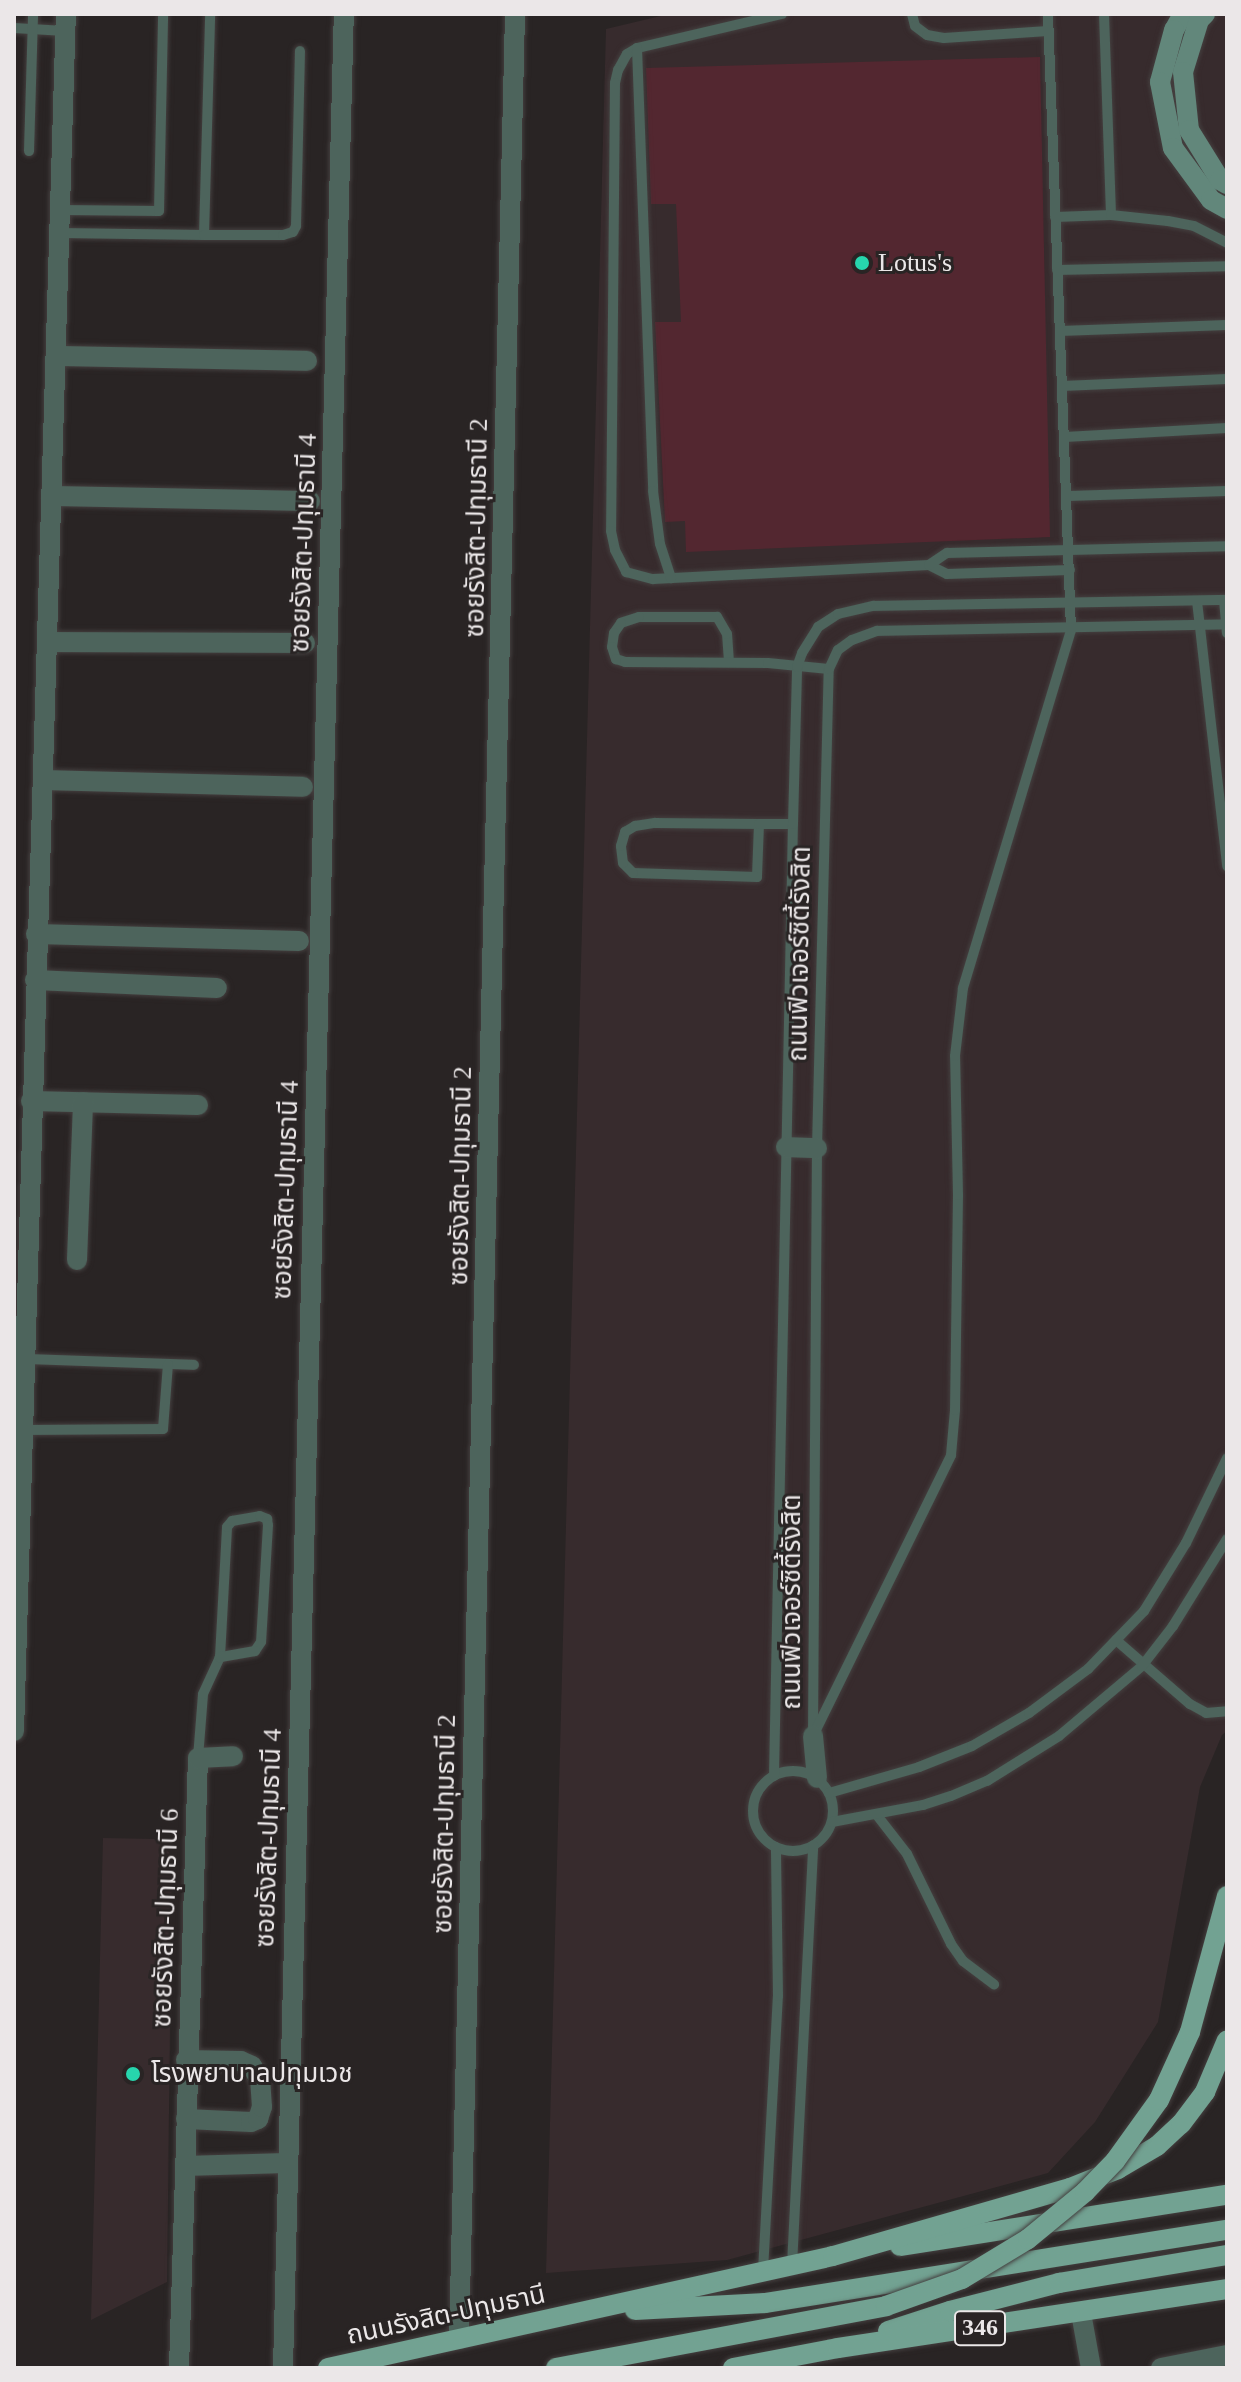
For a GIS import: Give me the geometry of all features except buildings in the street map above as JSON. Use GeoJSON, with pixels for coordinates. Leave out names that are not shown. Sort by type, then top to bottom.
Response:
{"type":"FeatureCollection","features":[{"type":"Feature","properties":{"kind":"main road"},"geometry":{"type":"LineString","coordinates":[[1183,14],[1174,30],[1160,82],[1173,148],[1211,200],[1227,209]]}},
{"type":"Feature","properties":{"kind":"main road"},"geometry":{"type":"LineString","coordinates":[[1205,14],[1199,20],[1183,72],[1189,130],[1220,180],[1227,184]]}},
{"type":"Feature","properties":{"kind":"main road"},"geometry":{"type":"LineString","coordinates":[[556,2368],[886,2306],[962,2279],[1028,2239],[1059,2216],[1105,2172],[1159,2100],[1190,2032],[1227,1896]]}},
{"type":"Feature","properties":{"kind":"main road"},"geometry":{"type":"LineString","coordinates":[[576,2314],[833,2256],[1070,2188],[1118,2169],[1157,2146],[1181,2124],[1205,2092],[1227,2040]]}},
{"type":"Feature","properties":{"kind":"main road"},"geometry":{"type":"LineString","coordinates":[[833,2256],[1024,2229],[1227,2195]]}},
{"type":"Feature","properties":{"kind":"main road"},"geometry":{"type":"LineString","coordinates":[[576,2314],[765,2303],[1227,2230]]}},
{"type":"Feature","properties":{"kind":"main road"},"geometry":{"type":"LineString","coordinates":[[838,2348],[1007,2295],[1227,2255]]}},
{"type":"Feature","properties":{"kind":"main road","name":"346"},"geometry":{"type":"LineString","coordinates":[[733,2368],[796,2362],[838,2348],[1227,2289]]}},
{"type":"Feature","properties":{"kind":"main road","name":"ถนนรังสิต-ปทุมธานี"},"geometry":{"type":"LineString","coordinates":[[328,2368],[576,2314]]}},
{"type":"Feature","properties":{"kind":"street","name":"ซอยรังสิต-ปทุมธานี 4"},"geometry":{"type":"LineString","coordinates":[[283,2368],[344,14]]}},
{"type":"Feature","properties":{"kind":"street","name":"ซอยรังสิต-ปทุมธานี 2"},"geometry":{"type":"LineString","coordinates":[[459,2339],[515,14]]}},
{"type":"Feature","properties":{"kind":"street"},"geometry":{"type":"LineString","coordinates":[[14,1731],[65,22]]}},
{"type":"Feature","properties":{"kind":"street"},"geometry":{"type":"LineString","coordinates":[[57,356],[307,361]]}},
{"type":"Feature","properties":{"kind":"street"},"geometry":{"type":"LineString","coordinates":[[51,496],[310,501]]}},
{"type":"Feature","properties":{"kind":"street"},"geometry":{"type":"LineString","coordinates":[[47,642],[305,643]]}},
{"type":"Feature","properties":{"kind":"street"},"geometry":{"type":"LineString","coordinates":[[43,780],[303,787]]}},
{"type":"Feature","properties":{"kind":"street"},"geometry":{"type":"LineString","coordinates":[[36,934],[299,941]]}},
{"type":"Feature","properties":{"kind":"street"},"geometry":{"type":"LineString","coordinates":[[35,980],[217,988]]}},
{"type":"Feature","properties":{"kind":"street"},"geometry":{"type":"LineString","coordinates":[[31,1101],[198,1105]]}},
{"type":"Feature","properties":{"kind":"street"},"geometry":{"type":"LineString","coordinates":[[77,1260],[83,1102]]}},
{"type":"Feature","properties":{"kind":"street"},"geometry":{"type":"LineString","coordinates":[[786,1147],[817,1148]]}},
{"type":"Feature","properties":{"kind":"street"},"geometry":{"type":"LineString","coordinates":[[813,1736],[823,1785]]}},
{"type":"Feature","properties":{"kind":"street"},"geometry":{"type":"LineString","coordinates":[[198,1758],[233,1756]]}},
{"type":"Feature","properties":{"kind":"street","name":"ซอยรังสิต-ปทุมธานี 6"},"geometry":{"type":"LineString","coordinates":[[179,2368],[186,2060],[198,1758]]}},
{"type":"Feature","properties":{"kind":"street"},"geometry":{"type":"LineString","coordinates":[[186,2060],[241,2061],[252,2066],[259,2073],[262,2107],[258,2119],[251,2122],[186,2119]]}},
{"type":"Feature","properties":{"kind":"street"},"geometry":{"type":"LineString","coordinates":[[185,2166],[286,2163]]}},
{"type":"Feature","properties":{"kind":"street"},"geometry":{"type":"LineString","coordinates":[[1081,2313],[1091,2368]]}},
{"type":"Feature","properties":{"kind":"street"},"geometry":{"type":"LineString","coordinates":[[1161,2368],[1227,2355]]}},
{"type":"Feature","properties":{"kind":"lane"},"geometry":{"type":"LineString","coordinates":[[29,151],[33,14]]}},
{"type":"Feature","properties":{"kind":"lane"},"geometry":{"type":"LineString","coordinates":[[61,210],[159,211],[163,14]]}},
{"type":"Feature","properties":{"kind":"lane"},"geometry":{"type":"LineString","coordinates":[[204,235],[210,14]]}},
{"type":"Feature","properties":{"kind":"lane"},"geometry":{"type":"LineString","coordinates":[[782,14],[637,48],[621,63],[615,83],[611,531],[615,550],[626,572],[653,579],[929,565],[947,574],[1070,570]]}},
{"type":"Feature","properties":{"kind":"lane"},"geometry":{"type":"LineString","coordinates":[[912,14],[915,26],[927,35],[944,38],[1048,31]]}},
{"type":"Feature","properties":{"kind":"lane","name":"ถนนฟิวเจอร์ซิตี้รังสิต"},"geometry":{"type":"LineString","coordinates":[[813,1736],[951,1455],[955,1410],[958,1195],[955,1056],[963,988],[1071,630],[1048,14]]}},
{"type":"Feature","properties":{"kind":"lane"},"geometry":{"type":"LineString","coordinates":[[1104,14],[1111,215]]}},
{"type":"Feature","properties":{"kind":"lane"},"geometry":{"type":"LineString","coordinates":[[14,28],[33,29],[65,22]]}},
{"type":"Feature","properties":{"kind":"lane"},"geometry":{"type":"LineString","coordinates":[[637,48],[637,132],[653,491],[660,544],[671,578]]}},
{"type":"Feature","properties":{"kind":"lane"},"geometry":{"type":"LineString","coordinates":[[60,233],[283,235],[293,232],[296,226],[300,51]]}},
{"type":"Feature","properties":{"kind":"lane"},"geometry":{"type":"LineString","coordinates":[[1055,217],[1111,215],[1194,226],[1227,243]]}},
{"type":"Feature","properties":{"kind":"lane"},"geometry":{"type":"LineString","coordinates":[[1057,270],[1227,266]]}},
{"type":"Feature","properties":{"kind":"lane"},"geometry":{"type":"LineString","coordinates":[[1060,331],[1227,325]]}},
{"type":"Feature","properties":{"kind":"lane"},"geometry":{"type":"LineString","coordinates":[[1062,386],[1227,379]]}},
{"type":"Feature","properties":{"kind":"lane"},"geometry":{"type":"LineString","coordinates":[[1065,437],[1227,428]]}},
{"type":"Feature","properties":{"kind":"lane"},"geometry":{"type":"LineString","coordinates":[[1068,496],[1227,491]]}},
{"type":"Feature","properties":{"kind":"lane"},"geometry":{"type":"LineString","coordinates":[[929,565],[947,553],[1227,546]]}},
{"type":"Feature","properties":{"kind":"lane","name":"ถนนฟิวเจอร์ซิตี้รังสิต"},"geometry":{"type":"LineString","coordinates":[[774,1776],[797,667],[818,627],[850,611],[874,606],[1225,600],[1227,633]]}},
{"type":"Feature","properties":{"kind":"lane"},"geometry":{"type":"LineString","coordinates":[[1197,601],[1227,866]]}},
{"type":"Feature","properties":{"kind":"lane"},"geometry":{"type":"LineString","coordinates":[[729,662],[727,634],[717,617],[639,617],[621,623],[614,633],[612,647],[616,659],[625,662],[729,662],[829,669],[838,650],[852,640],[877,631],[1071,630],[1226,624]]}},
{"type":"Feature","properties":{"kind":"lane","name":"ถนนฟิวเจอร์ซิตี้รังสิต"},"geometry":{"type":"LineString","coordinates":[[813,1736],[817,1148],[829,669]]}},
{"type":"Feature","properties":{"kind":"lane"},"geometry":{"type":"LineString","coordinates":[[759,824],[757,877],[633,873],[623,863],[621,846],[625,832],[635,826],[759,824],[793,824]]}},
{"type":"Feature","properties":{"kind":"lane"},"geometry":{"type":"LineString","coordinates":[[25,1359],[194,1365]]}},
{"type":"Feature","properties":{"kind":"lane"},"geometry":{"type":"LineString","coordinates":[[23,1430],[163,1429],[168,1364]]}},
{"type":"Feature","properties":{"kind":"lane"},"geometry":{"type":"LineString","coordinates":[[813,1846],[788,1851],[776,1847],[760,1833],[753,1812],[758,1791],[774,1776],[796,1771],[823,1785],[919,1767],[972,1746],[1029,1713],[1088,1669],[1144,1611],[1227,1458]]}},
{"type":"Feature","properties":{"kind":"lane"},"geometry":{"type":"LineString","coordinates":[[198,1758],[203,1694],[220,1657],[227,1527],[232,1521],[260,1516],[267,1519],[268,1525],[261,1642],[249,1653],[220,1657]]}},
{"type":"Feature","properties":{"kind":"lane"},"geometry":{"type":"LineString","coordinates":[[792,2265],[813,1846],[832,1822],[923,1805],[987,1781],[1059,1736],[1142,1666],[1173,1626],[1227,1539]]}},
{"type":"Feature","properties":{"kind":"lane"},"geometry":{"type":"LineString","coordinates":[[1116,1640],[1142,1666],[1206,1713],[1227,1711]]}},
{"type":"Feature","properties":{"kind":"lane"},"geometry":{"type":"LineString","coordinates":[[823,1785],[832,1822]]}},
{"type":"Feature","properties":{"kind":"lane"},"geometry":{"type":"LineString","coordinates":[[876,1814],[907,1854],[951,1944],[963,1961],[994,1984]]}},
{"type":"Feature","properties":{"kind":"lane"},"geometry":{"type":"LineString","coordinates":[[763,2271],[778,1996],[776,1847]]}},
{"type":"Feature","properties":{"kind":"shaded area"},"geometry":{"type":"Polygon","coordinates":[[[669,14],[1227,14],[1227,1731],[1222,1735],[1200,1787],[1158,2022],[1095,2122],[1048,2173],[727,2260],[546,2273],[606,29],[669,14]]]}},
{"type":"Feature","properties":{"kind":"shaded area","name":"โรงพยาบาลปทุมเวช"},"geometry":{"type":"Polygon","coordinates":[[[103,1838],[154,1839],[163,1844],[172,1857],[167,2282],[91,2320],[103,1838]]]}},
{"type":"Feature","properties":{"kind":"place","name":"Lotus's"},"geometry":{"type":"Point","coordinates":[862,263]}},
{"type":"Feature","properties":{"kind":"place","name":"โรงพยาบาลปทุมเวช"},"geometry":{"type":"Point","coordinates":[133,2074]}}]}
